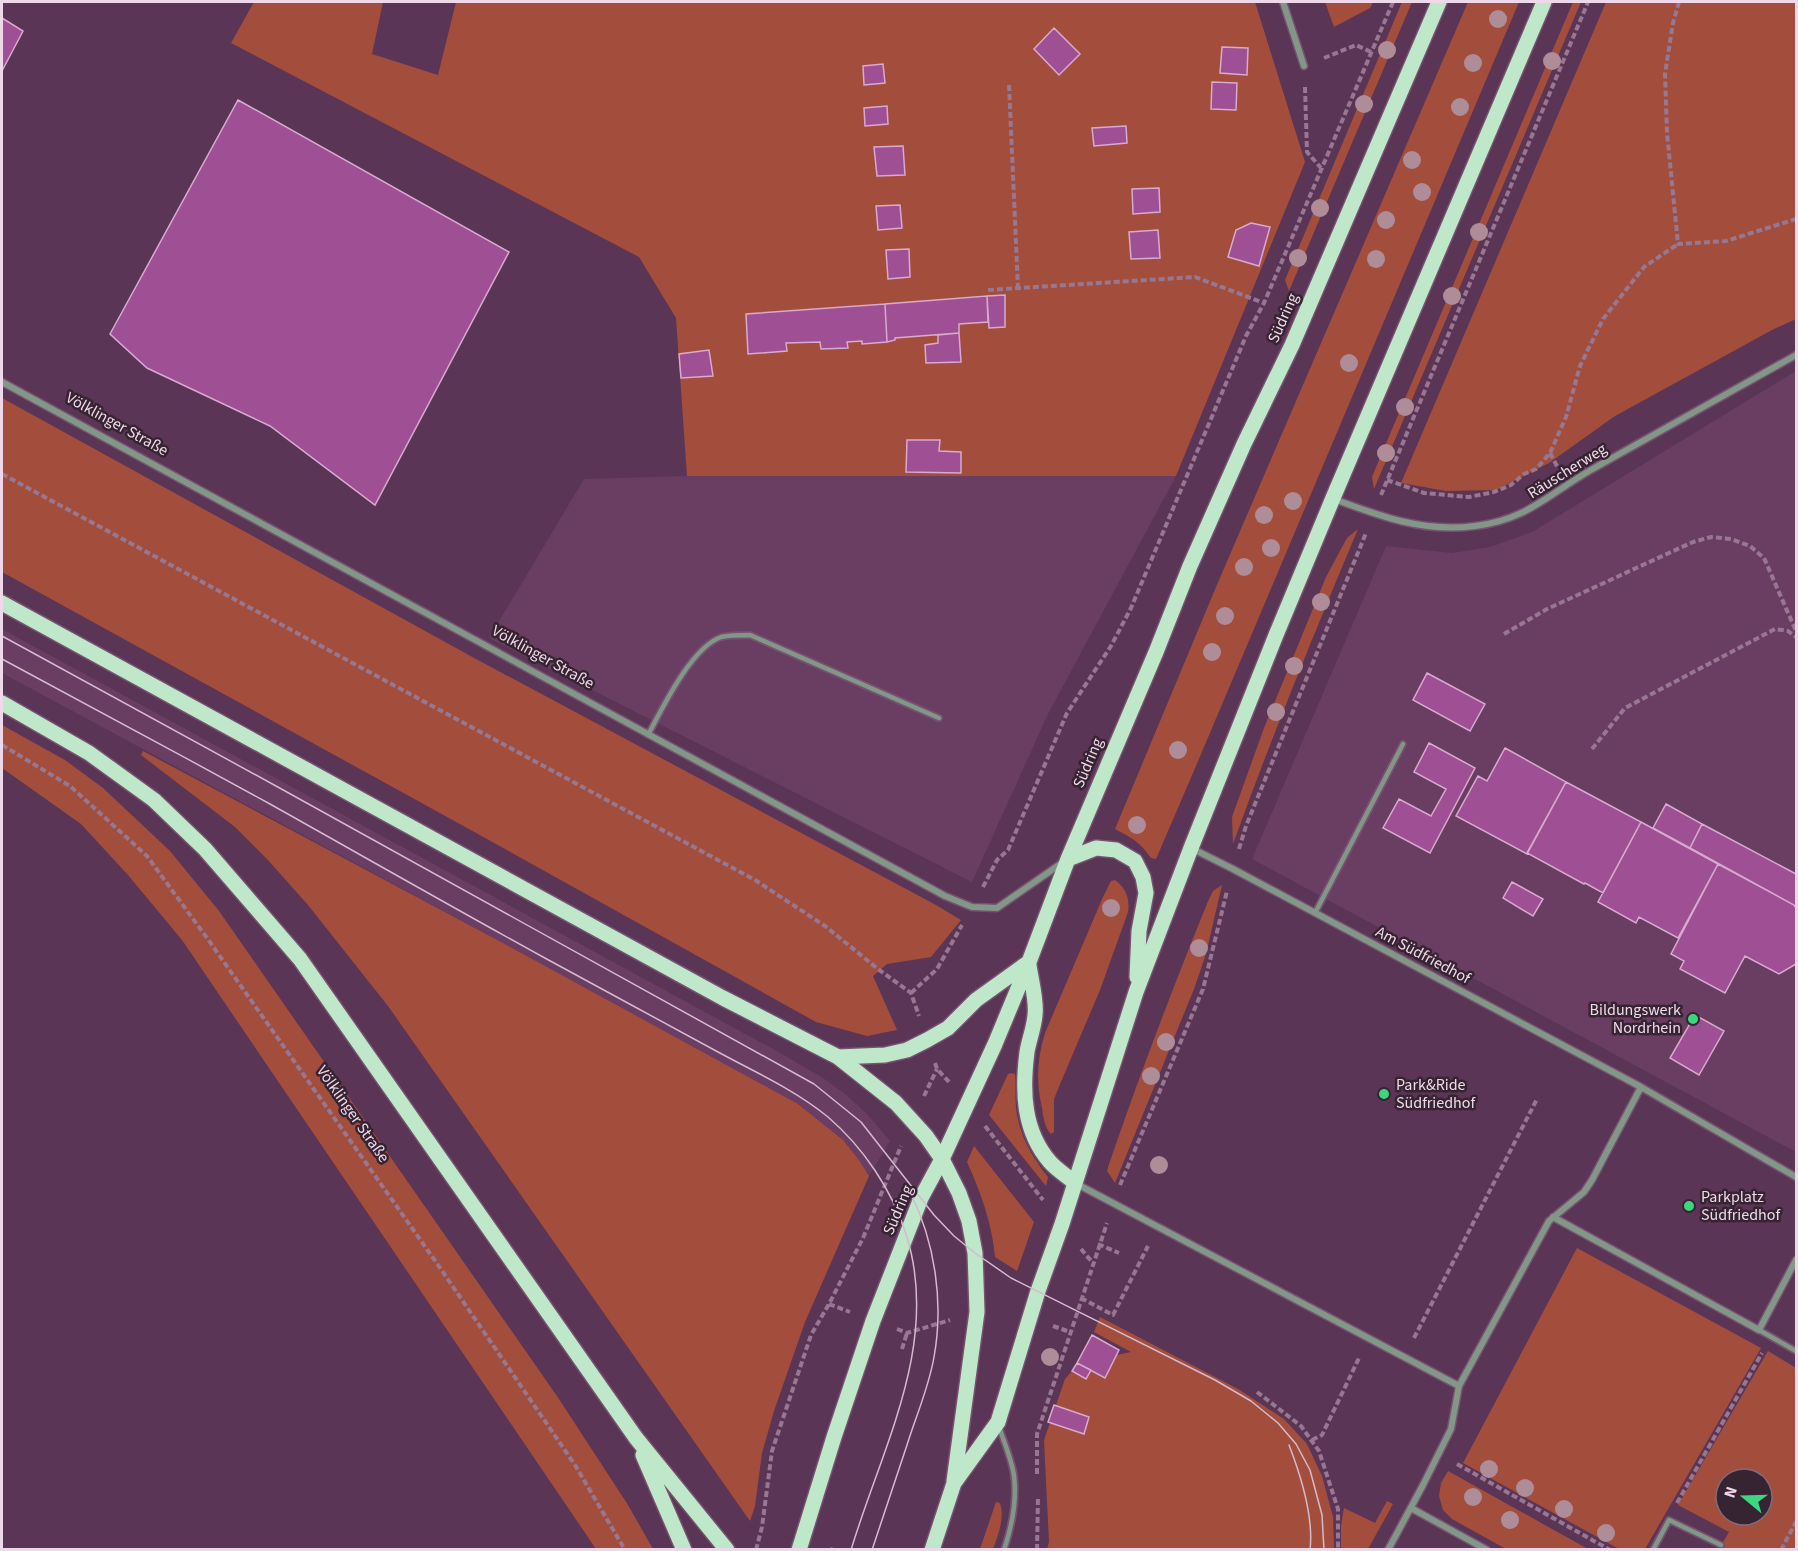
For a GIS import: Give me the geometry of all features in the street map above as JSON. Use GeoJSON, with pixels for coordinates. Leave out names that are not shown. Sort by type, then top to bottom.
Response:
{"type":"FeatureCollection","features":[{"type":"Feature","properties":{"kind":"main road","name":"Südring"},"geometry":{"type":"LineString","coordinates":[[799,1550],[873,1321],[921,1198],[942,1159],[995,1044],[1068,859],[1226,485],[1292,345],[1439,2]]}},
{"type":"Feature","properties":{"kind":"main road"},"geometry":{"type":"LineString","coordinates":[[954,1483],[998,1422],[1038,1291],[1136,992],[1191,848],[1333,498],[1544,2]]}},
{"type":"Feature","properties":{"kind":"main road"},"geometry":{"type":"LineString","coordinates":[[2,603],[723,998],[838,1057],[913,1119],[942,1159],[959,1193],[969,1221],[975,1253],[977,1312],[954,1483],[933,1550]]}},
{"type":"Feature","properties":{"kind":"main road"},"geometry":{"type":"LineString","coordinates":[[2,703],[88,753],[154,800],[205,849],[300,959],[636,1438],[727,1550]]}},
{"type":"Feature","properties":{"kind":"main road"},"geometry":{"type":"LineString","coordinates":[[1068,859],[1096,848],[1116,850],[1135,861],[1143,877],[1146,893],[1139,931],[1136,992]]}},
{"type":"Feature","properties":{"kind":"main road"},"geometry":{"type":"LineString","coordinates":[[838,1057],[885,1056],[907,1050],[948,1028],[976,1000],[1029,962],[1035,1015],[1027,1051],[1024,1083],[1025,1108],[1032,1134],[1041,1150],[1051,1164],[1075,1183]]}},
{"type":"Feature","properties":{"kind":"main road"},"geometry":{"type":"LineString","coordinates":[[636,1438],[684,1550]]}},
{"type":"Feature","properties":{"kind":"street"},"geometry":{"type":"LineString","coordinates":[[1283,2],[1304,66]]}},
{"type":"Feature","properties":{"kind":"street","name":"Räuscherweg"},"geometry":{"type":"LineString","coordinates":[[1333,498],[1374,514],[1412,524],[1474,527],[1507,520],[1533,508],[1587,473],[1797,355]]}},
{"type":"Feature","properties":{"kind":"street","name":"Völklinger Straße"},"geometry":{"type":"LineString","coordinates":[[2,382],[945,896],[972,908],[997,908],[1068,859]]}},
{"type":"Feature","properties":{"kind":"street","name":"Am Südfriedhof"},"geometry":{"type":"LineString","coordinates":[[1191,848],[1641,1087],[1797,1177]]}},
{"type":"Feature","properties":{"kind":"street"},"geometry":{"type":"LineString","coordinates":[[1388,1550],[1451,1429],[1459,1386],[1550,1221],[1584,1192],[1641,1087]]}},
{"type":"Feature","properties":{"kind":"street"},"geometry":{"type":"LineString","coordinates":[[1075,1183],[1459,1386]]}},
{"type":"Feature","properties":{"kind":"street"},"geometry":{"type":"LineString","coordinates":[[1553,1217],[1759,1330],[1797,1260]]}},
{"type":"Feature","properties":{"kind":"street"},"geometry":{"type":"LineString","coordinates":[[1411,1508],[1486,1550]]}},
{"type":"Feature","properties":{"kind":"lane"},"geometry":{"type":"LineString","coordinates":[[648,735],[669,695],[701,650],[722,637],[750,635],[939,718]]}},
{"type":"Feature","properties":{"kind":"lane"},"geometry":{"type":"LineString","coordinates":[[1316,913],[1403,744]]}},
{"type":"Feature","properties":{"kind":"lane"},"geometry":{"type":"LineString","coordinates":[[1759,1330],[1797,1351]]}},
{"type":"Feature","properties":{"kind":"lane"},"geometry":{"type":"LineString","coordinates":[[998,1422],[1014,1474],[1015,1497],[1004,1550]]}},
{"type":"Feature","properties":{"kind":"lane"},"geometry":{"type":"LineString","coordinates":[[1653,1550],[1669,1520],[1721,1545]]}},
{"type":"Feature","properties":{"kind":"path"},"geometry":{"type":"LineString","coordinates":[[984,886],[997,860],[1008,850],[1068,712],[1111,646],[1131,608],[1246,336],[1264,303],[1393,2]]}},
{"type":"Feature","properties":{"kind":"path"},"geometry":{"type":"LineString","coordinates":[[1037,1550],[1036,1440],[1098,1244],[1203,989],[1233,869],[1250,815],[1387,480],[1588,2]]}},
{"type":"Feature","properties":{"kind":"path"},"geometry":{"type":"LineString","coordinates":[[1678,244],[1667,133],[1665,74],[1673,23],[1679,2]]}},
{"type":"Feature","properties":{"kind":"path"},"geometry":{"type":"LineString","coordinates":[[1321,168],[1307,152],[1304,66],[1356,45],[1371,52]]}},
{"type":"Feature","properties":{"kind":"path"},"geometry":{"type":"LineString","coordinates":[[1009,85],[1018,288]]}},
{"type":"Feature","properties":{"kind":"path"},"geometry":{"type":"LineString","coordinates":[[1387,480],[1424,493],[1469,497],[1494,492],[1536,469],[1550,453],[1566,417],[1580,366],[1603,319],[1644,267],[1678,244],[1726,241],[1797,219]]}},
{"type":"Feature","properties":{"kind":"path"},"geometry":{"type":"LineString","coordinates":[[988,290],[1195,277],[1264,303]]}},
{"type":"Feature","properties":{"kind":"path"},"geometry":{"type":"LineString","coordinates":[[2,474],[755,880],[825,926],[911,993],[920,1019]]}},
{"type":"Feature","properties":{"kind":"path"},"geometry":{"type":"LineString","coordinates":[[1503,634],[1547,609],[1693,542],[1711,537],[1731,539],[1750,546],[1764,558],[1797,631]]}},
{"type":"Feature","properties":{"kind":"path"},"geometry":{"type":"LineString","coordinates":[[1592,749],[1625,708],[1775,629],[1788,631],[1797,637]]}},
{"type":"Feature","properties":{"kind":"path","name":"Völklinger Straße"},"geometry":{"type":"LineString","coordinates":[[2,745],[70,786],[147,856],[436,1262],[575,1465],[626,1550]]}},
{"type":"Feature","properties":{"kind":"path"},"geometry":{"type":"LineString","coordinates":[[911,993],[938,969],[961,927]]}},
{"type":"Feature","properties":{"kind":"path"},"geometry":{"type":"LineString","coordinates":[[922,1100],[937,1068],[947,1081]]}},
{"type":"Feature","properties":{"kind":"path"},"geometry":{"type":"LineString","coordinates":[[1405,1357],[1537,1099]]}},
{"type":"Feature","properties":{"kind":"path"},"geometry":{"type":"LineString","coordinates":[[985,1126],[1041,1198]]}},
{"type":"Feature","properties":{"kind":"path"},"geometry":{"type":"LineString","coordinates":[[756,1550],[762,1527],[772,1451],[811,1335],[863,1238],[898,1152]]}},
{"type":"Feature","properties":{"kind":"path"},"geometry":{"type":"LineString","coordinates":[[1081,1298],[1113,1315],[1157,1227]]}},
{"type":"Feature","properties":{"kind":"path"},"geometry":{"type":"LineString","coordinates":[[1078,1244],[1093,1263]]}},
{"type":"Feature","properties":{"kind":"path"},"geometry":{"type":"LineString","coordinates":[[1098,1244],[1119,1253]]}},
{"type":"Feature","properties":{"kind":"path"},"geometry":{"type":"LineString","coordinates":[[829,1304],[839,1308]]}},
{"type":"Feature","properties":{"kind":"path"},"geometry":{"type":"LineString","coordinates":[[900,1330],[907,1333],[947,1321]]}},
{"type":"Feature","properties":{"kind":"path"},"geometry":{"type":"LineString","coordinates":[[1054,1326],[1070,1332]]}},
{"type":"Feature","properties":{"kind":"path"},"geometry":{"type":"LineString","coordinates":[[902,1349],[907,1333]]}},
{"type":"Feature","properties":{"kind":"path"},"geometry":{"type":"LineString","coordinates":[[1669,1520],[1772,1337]]}},
{"type":"Feature","properties":{"kind":"path"},"geometry":{"type":"LineString","coordinates":[[1311,1441],[1322,1435],[1369,1338]]}},
{"type":"Feature","properties":{"kind":"path"},"geometry":{"type":"LineString","coordinates":[[1257,1392],[1301,1426],[1319,1451],[1338,1509],[1338,1550]]}},
{"type":"Feature","properties":{"kind":"path"},"geometry":{"type":"LineString","coordinates":[[1438,1454],[1610,1550]]}},
{"type":"Feature","properties":{"kind":"path"},"geometry":{"type":"LineString","coordinates":[[1781,1550],[1797,1522]]}},
{"type":"Feature","properties":{"kind":"shaded area"},"geometry":{"type":"Polygon","coordinates":[[[254,2],[383,2],[372,54],[438,75],[456,2],[1255,2],[1305,162],[1176,476],[687,476],[676,318],[639,257],[231,43],[254,2]]]}},
{"type":"Feature","properties":{"kind":"shaded area"},"geometry":{"type":"Polygon","coordinates":[[[1325,2],[1373,2],[1370,8],[1334,27],[1325,2]]]}},
{"type":"Feature","properties":{"kind":"shaded area"},"geometry":{"type":"Polygon","coordinates":[[[1402,2],[1412,2],[1289,291],[1285,280],[1402,2]]]}},
{"type":"Feature","properties":{"kind":"shaded area"},"geometry":{"type":"Polygon","coordinates":[[[1468,2],[1519,2],[1193,773],[1156,859],[1151,858],[1135,841],[1115,829],[1219,580],[1468,2]]]}},
{"type":"Feature","properties":{"kind":"shaded area"},"geometry":{"type":"Polygon","coordinates":[[[1573,2],[1581,2],[1374,489],[1372,477],[1573,2]]]}},
{"type":"Feature","properties":{"kind":"shaded area"},"geometry":{"type":"Polygon","coordinates":[[[1606,2],[1796,2],[1796,319],[1615,416],[1549,463],[1496,490],[1446,491],[1401,483],[1606,2]]]}},
{"type":"Feature","properties":{"kind":"shaded area"},"geometry":{"type":"Polygon","coordinates":[[[1796,371],[1796,1152],[1252,859],[1386,546],[1452,553],[1490,547],[1532,532],[1796,371]]]}},
{"type":"Feature","properties":{"kind":"shaded area"},"geometry":{"type":"Polygon","coordinates":[[[2,398],[476,659],[961,920],[931,957],[887,964],[873,976],[897,1030],[867,1036],[816,1022],[2,572],[2,398]]]}},
{"type":"Feature","properties":{"kind":"shaded area"},"geometry":{"type":"Polygon","coordinates":[[[687,476],[1176,476],[1048,714],[972,882],[489,638],[584,479],[687,476]]]}},
{"type":"Feature","properties":{"kind":"shaded area"},"geometry":{"type":"Polygon","coordinates":[[[1358,529],[1278,725],[1233,844],[1232,817],[1264,728],[1326,577],[1347,538],[1358,529]]]}},
{"type":"Feature","properties":{"kind":"shaded area"},"geometry":{"type":"Polygon","coordinates":[[[2,629],[823,1078],[867,1114],[890,1141],[869,1176],[843,1140],[798,1104],[2,673],[2,629]]]}},
{"type":"Feature","properties":{"kind":"shaded area"},"geometry":{"type":"Polygon","coordinates":[[[2,725],[65,760],[103,788],[170,851],[219,911],[559,1399],[628,1505],[653,1549],[596,1549],[182,940],[128,875],[81,824],[2,768],[2,725]]]}},
{"type":"Feature","properties":{"kind":"shaded area"},"geometry":{"type":"Polygon","coordinates":[[[143,751],[798,1104],[843,1140],[859,1160],[869,1176],[805,1322],[774,1411],[762,1453],[755,1506],[750,1521],[388,1006],[308,905],[268,860],[235,827],[141,755],[143,751]]]}},
{"type":"Feature","properties":{"kind":"shaded area"},"geometry":{"type":"Polygon","coordinates":[[[1115,880],[1126,894],[1128,912],[1100,990],[1054,1099],[1054,1132],[1051,1134],[1045,1122],[1039,1089],[1038,1070],[1042,1043],[1103,897],[1111,881],[1115,880]]]}},
{"type":"Feature","properties":{"kind":"shaded area"},"geometry":{"type":"Polygon","coordinates":[[[1222,885],[1206,954],[1194,989],[1115,1183],[1107,1171],[1133,1097],[1209,899],[1213,891],[1222,885]]]}},
{"type":"Feature","properties":{"kind":"shaded area"},"geometry":{"type":"Polygon","coordinates":[[[1008,1074],[1015,1074],[1016,1108],[1020,1127],[1037,1162],[1048,1177],[1046,1186],[989,1115],[1008,1074]]]}},
{"type":"Feature","properties":{"kind":"shaded area"},"geometry":{"type":"Polygon","coordinates":[[[974,1146],[1034,1222],[1017,1271],[995,1257],[985,1208],[967,1162],[974,1146]]]}},
{"type":"Feature","properties":{"kind":"shaded area"},"geometry":{"type":"Polygon","coordinates":[[[1577,1248],[1761,1348],[1645,1549],[1619,1549],[1463,1463],[1577,1248]]]}},
{"type":"Feature","properties":{"kind":"shaded area"},"geometry":{"type":"Polygon","coordinates":[[[1100,1317],[1238,1389],[1284,1419],[1307,1444],[1322,1476],[1333,1517],[1334,1549],[1047,1549],[1049,1542],[1044,1440],[1065,1379],[1072,1371],[1085,1378],[1091,1370],[1105,1377],[1117,1355],[1131,1352],[1094,1332],[1100,1317]]]}},
{"type":"Feature","properties":{"kind":"shaded area"},"geometry":{"type":"Polygon","coordinates":[[[1768,1351],[1796,1368],[1796,1549],[1719,1549],[1729,1532],[1720,1527],[1774,1527],[1774,1467],[1714,1467],[1714,1524],[1678,1505],[1768,1351]]]}},
{"type":"Feature","properties":{"kind":"shaded area"},"geometry":{"type":"Polygon","coordinates":[[[1448,1471],[1588,1549],[1506,1549],[1452,1519],[1443,1510],[1439,1496],[1441,1483],[1448,1471]]]}},
{"type":"Feature","properties":{"kind":"shaded area"},"geometry":{"type":"Polygon","coordinates":[[[1387,1501],[1393,1504],[1368,1549],[1341,1549],[1344,1508],[1375,1523],[1387,1501]]]}},
{"type":"Feature","properties":{"kind":"shaded area"},"geometry":{"type":"Polygon","coordinates":[[[996,1502],[1000,1503],[1002,1515],[997,1538],[993,1549],[980,1549],[996,1502]]]}},
{"type":"Feature","properties":{"kind":"building"},"geometry":{"type":"Polygon","coordinates":[[[2,18],[23,31],[2,71],[2,18]]]}},
{"type":"Feature","properties":{"kind":"building"},"geometry":{"type":"Polygon","coordinates":[[[1054,28],[1080,54],[1059,75],[1034,49],[1054,28]]]}},
{"type":"Feature","properties":{"kind":"building"},"geometry":{"type":"Polygon","coordinates":[[[1222,47],[1248,48],[1247,75],[1220,73],[1222,47]]]}},
{"type":"Feature","properties":{"kind":"building"},"geometry":{"type":"Polygon","coordinates":[[[883,64],[885,83],[864,85],[863,66],[883,64]]]}},
{"type":"Feature","properties":{"kind":"building"},"geometry":{"type":"Polygon","coordinates":[[[1212,82],[1237,83],[1236,110],[1211,109],[1212,82]]]}},
{"type":"Feature","properties":{"kind":"building"},"geometry":{"type":"Polygon","coordinates":[[[238,100],[509,252],[375,505],[270,426],[147,368],[110,334],[238,100]]]}},
{"type":"Feature","properties":{"kind":"building"},"geometry":{"type":"Polygon","coordinates":[[[887,106],[888,124],[865,126],[864,108],[887,106]]]}},
{"type":"Feature","properties":{"kind":"building"},"geometry":{"type":"Polygon","coordinates":[[[1126,126],[1127,143],[1094,146],[1092,128],[1126,126]]]}},
{"type":"Feature","properties":{"kind":"building"},"geometry":{"type":"Polygon","coordinates":[[[903,146],[905,175],[877,176],[874,147],[903,146]]]}},
{"type":"Feature","properties":{"kind":"building"},"geometry":{"type":"Polygon","coordinates":[[[1159,188],[1160,212],[1133,214],[1132,189],[1159,188]]]}},
{"type":"Feature","properties":{"kind":"building"},"geometry":{"type":"Polygon","coordinates":[[[900,205],[902,228],[878,230],[876,206],[900,205]]]}},
{"type":"Feature","properties":{"kind":"building"},"geometry":{"type":"Polygon","coordinates":[[[1251,223],[1270,227],[1259,266],[1228,257],[1236,230],[1251,223]]]}},
{"type":"Feature","properties":{"kind":"building"},"geometry":{"type":"Polygon","coordinates":[[[1158,230],[1160,258],[1131,259],[1129,232],[1158,230]]]}},
{"type":"Feature","properties":{"kind":"building"},"geometry":{"type":"Polygon","coordinates":[[[909,249],[910,277],[888,279],[886,250],[909,249]]]}},
{"type":"Feature","properties":{"kind":"building"},"geometry":{"type":"Polygon","coordinates":[[[1005,295],[1005,327],[989,328],[987,296],[1005,295]]]}},
{"type":"Feature","properties":{"kind":"building"},"geometry":{"type":"Polygon","coordinates":[[[987,296],[988,322],[959,324],[959,333],[895,338],[887,342],[885,304],[987,296]]]}},
{"type":"Feature","properties":{"kind":"building"},"geometry":{"type":"Polygon","coordinates":[[[885,304],[887,342],[862,344],[862,341],[847,342],[848,348],[821,349],[820,342],[786,343],[787,351],[748,354],[746,314],[885,304]]]}},
{"type":"Feature","properties":{"kind":"building"},"geometry":{"type":"Polygon","coordinates":[[[959,333],[961,362],[926,363],[925,345],[938,343],[938,335],[959,333]]]}},
{"type":"Feature","properties":{"kind":"building"},"geometry":{"type":"Polygon","coordinates":[[[709,350],[713,376],[681,378],[679,354],[709,350]]]}},
{"type":"Feature","properties":{"kind":"building"},"geometry":{"type":"Polygon","coordinates":[[[907,440],[940,440],[939,451],[961,452],[961,473],[906,472],[907,440]]]}},
{"type":"Feature","properties":{"kind":"building"},"geometry":{"type":"Polygon","coordinates":[[[1427,673],[1485,704],[1470,731],[1413,700],[1427,673]]]}},
{"type":"Feature","properties":{"kind":"building"},"geometry":{"type":"Polygon","coordinates":[[[1429,743],[1475,768],[1430,853],[1383,828],[1399,799],[1431,816],[1446,789],[1414,772],[1429,743]]]}},
{"type":"Feature","properties":{"kind":"building"},"geometry":{"type":"Polygon","coordinates":[[[1505,748],[1566,782],[1527,854],[1456,816],[1478,776],[1487,781],[1505,748]]]}},
{"type":"Feature","properties":{"kind":"building"},"geometry":{"type":"Polygon","coordinates":[[[1566,782],[1641,822],[1603,893],[1527,853],[1566,782]]]}},
{"type":"Feature","properties":{"kind":"building"},"geometry":{"type":"Polygon","coordinates":[[[1666,804],[1702,824],[1690,848],[1653,828],[1666,804]]]}},
{"type":"Feature","properties":{"kind":"building"},"geometry":{"type":"Polygon","coordinates":[[[1641,822],[1718,864],[1678,938],[1639,917],[1636,923],[1598,902],[1641,822]]]}},
{"type":"Feature","properties":{"kind":"building"},"geometry":{"type":"Polygon","coordinates":[[[1702,824],[1796,874],[1796,908],[1690,848],[1702,824]]]}},
{"type":"Feature","properties":{"kind":"building"},"geometry":{"type":"Polygon","coordinates":[[[1718,864],[1796,908],[1796,964],[1779,974],[1745,956],[1725,993],[1680,969],[1684,961],[1671,954],[1718,864]]]}},
{"type":"Feature","properties":{"kind":"building"},"geometry":{"type":"Polygon","coordinates":[[[1512,882],[1543,899],[1533,916],[1503,898],[1512,882]]]}},
{"type":"Feature","properties":{"kind":"building"},"geometry":{"type":"Polygon","coordinates":[[[1695,1015],[1724,1031],[1699,1075],[1670,1058],[1695,1015]]]}},
{"type":"Feature","properties":{"kind":"building"},"geometry":{"type":"Polygon","coordinates":[[[1092,1335],[1119,1350],[1105,1378],[1077,1363],[1092,1335]]]}},
{"type":"Feature","properties":{"kind":"building"},"geometry":{"type":"Polygon","coordinates":[[[1077,1363],[1091,1370],[1086,1379],[1072,1371],[1077,1363]]]}},
{"type":"Feature","properties":{"kind":"building"},"geometry":{"type":"Polygon","coordinates":[[[1054,1405],[1089,1417],[1084,1434],[1048,1422],[1054,1405]]]}},
{"type":"Feature","properties":{"kind":"tram line"},"geometry":{"type":"LineString","coordinates":[[2,636],[814,1084],[861,1122],[934,1215],[954,1236],[975,1253],[1011,1278],[1215,1380],[1251,1401],[1278,1423],[1296,1444],[1310,1470],[1322,1515],[1324,1550]]}},
{"type":"Feature","properties":{"kind":"tram line"},"geometry":{"type":"LineString","coordinates":[[2,659],[774,1082],[815,1107],[841,1129],[875,1170],[900,1218],[915,1275],[917,1315],[912,1355],[903,1394],[851,1550]]}},
{"type":"Feature","properties":{"kind":"tram line"},"geometry":{"type":"LineString","coordinates":[[872,1550],[926,1390],[937,1336],[935,1273],[926,1231],[910,1192]]}},
{"type":"Feature","properties":{"kind":"tram line"},"geometry":{"type":"LineString","coordinates":[[1289,1445],[1302,1483],[1308,1510],[1310,1550]]}},
{"type":"Feature","properties":{"kind":"place","name":"Bildungswerk Nordrhein"},"geometry":{"type":"Point","coordinates":[1693,1019]}},
{"type":"Feature","properties":{"kind":"place","name":"Park&Ride Südfriedhof"},"geometry":{"type":"Point","coordinates":[1384,1094]}},
{"type":"Feature","properties":{"kind":"place","name":"Parkplatz Südfriedhof"},"geometry":{"type":"Point","coordinates":[1689,1206]}}]}
